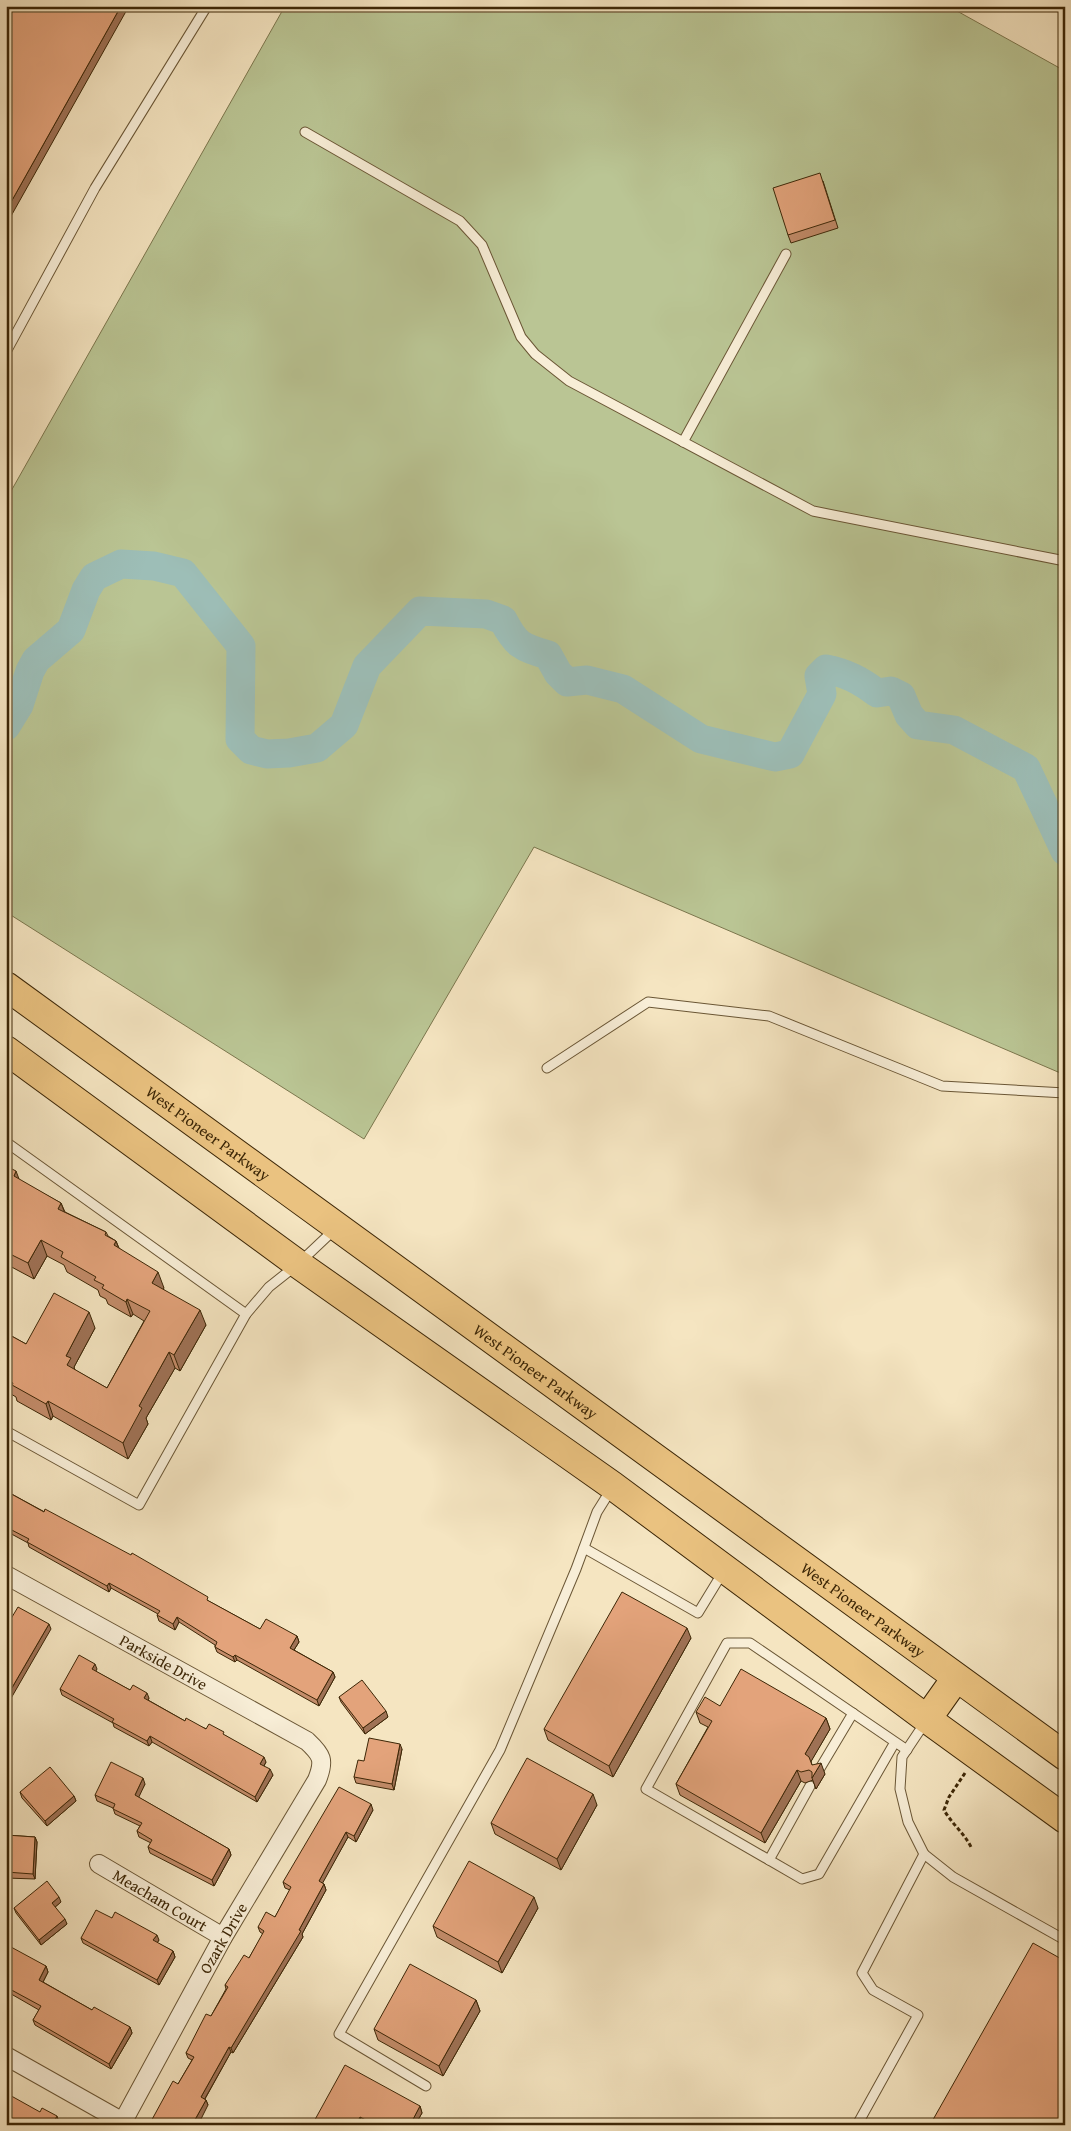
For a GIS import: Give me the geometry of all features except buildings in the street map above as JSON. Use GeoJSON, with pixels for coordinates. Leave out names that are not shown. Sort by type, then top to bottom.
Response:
{"type":"FeatureCollection","features":[{"type":"Feature","properties":{"kind":"main road","name":"West Pioneer Parkway"},"geometry":{"type":"LineString","coordinates":[[6,986],[1065,1756]]}},
{"type":"Feature","properties":{"kind":"main road"},"geometry":{"type":"LineString","coordinates":[[6,1050],[298,1264],[613,1486],[927,1719],[1065,1818]]}},
{"type":"Feature","properties":{"kind":"main road"},"geometry":{"type":"LineString","coordinates":[[927,1719],[956,1678]]}},
{"type":"Feature","properties":{"kind":"street","name":"Parkside Drive"},"geometry":{"type":"LineString","coordinates":[[8,1578],[306,1741],[319,1752]]}},
{"type":"Feature","properties":{"kind":"street","name":"Ozark Drive"},"geometry":{"type":"LineString","coordinates":[[122,2124],[223,1937],[317,1780],[321,1769],[319,1752]]}},
{"type":"Feature","properties":{"kind":"street","name":"Meacham Court"},"geometry":{"type":"LineString","coordinates":[[99,1864],[223,1937]]}},
{"type":"Feature","properties":{"kind":"street"},"geometry":{"type":"LineString","coordinates":[[6,2056],[122,2124]]}},
{"type":"Feature","properties":{"kind":"lane"},"geometry":{"type":"LineString","coordinates":[[6,352],[95,188],[207,6]]}},
{"type":"Feature","properties":{"kind":"lane"},"geometry":{"type":"LineString","coordinates":[[304,132],[460,221],[482,245],[521,338],[535,354],[569,381],[813,511],[1065,560]]}},
{"type":"Feature","properties":{"kind":"lane"},"geometry":{"type":"LineString","coordinates":[[683,442],[786,254]]}},
{"type":"Feature","properties":{"kind":"lane"},"geometry":{"type":"LineString","coordinates":[[547,1068],[648,1002],[769,1016],[942,1086],[1065,1093]]}},
{"type":"Feature","properties":{"kind":"lane"},"geometry":{"type":"LineString","coordinates":[[6,1142],[246,1314]]}},
{"type":"Feature","properties":{"kind":"lane"},"geometry":{"type":"LineString","coordinates":[[6,1431],[139,1505],[246,1314],[269,1287],[298,1264],[337,1227]]}},
{"type":"Feature","properties":{"kind":"lane"},"geometry":{"type":"LineString","coordinates":[[426,2086],[339,2034],[500,1750],[584,1548],[597,1512],[613,1486]]}},
{"type":"Feature","properties":{"kind":"lane"},"geometry":{"type":"LineString","coordinates":[[584,1548],[698,1613],[725,1569]]}},
{"type":"Feature","properties":{"kind":"lane"},"geometry":{"type":"LineString","coordinates":[[895,1742],[819,1874],[802,1879],[646,1790],[727,1643],[750,1643],[907,1750]]}},
{"type":"Feature","properties":{"kind":"lane"},"geometry":{"type":"LineString","coordinates":[[818,1770],[853,1713]]}},
{"type":"Feature","properties":{"kind":"lane"},"geometry":{"type":"LineString","coordinates":[[927,1719],[902,1757],[900,1789],[908,1822],[924,1854],[953,1877],[1065,1940]]}},
{"type":"Feature","properties":{"kind":"lane"},"geometry":{"type":"LineString","coordinates":[[769,1860],[810,1786]]}},
{"type":"Feature","properties":{"kind":"lane"},"geometry":{"type":"LineString","coordinates":[[856,2125],[918,2014],[873,1990],[862,1973],[924,1854]]}},
{"type":"Feature","properties":{"kind":"path"},"geometry":{"type":"LineString","coordinates":[[968,1768],[949,1797],[944,1810],[952,1824],[966,1836],[972,1847]]}},
{"type":"Feature","properties":{"kind":"green space"},"geometry":{"type":"Polygon","coordinates":[[[285,6],[948,6],[1065,71],[1065,1075],[534,847],[364,1139],[6,912],[6,500],[285,6]]]}},
{"type":"Feature","properties":{"kind":"waterway"},"geometry":{"type":"LineString","coordinates":[[6,726],[19,705],[30,671],[36,660],[71,630],[86,590],[94,577],[121,564],[154,566],[183,573],[241,646],[240,739],[251,750],[267,754],[289,753],[317,748],[344,725],[367,666],[420,611],[486,614],[503,620],[520,644],[531,650],[548,655],[558,673],[567,682],[587,680],[623,689],[701,739],[775,757],[790,754],[822,694],[819,676],[826,669],[853,678],[877,693],[891,691],[901,696],[909,715],[918,725],[954,730],[1026,768],[1065,851]]}}]}
